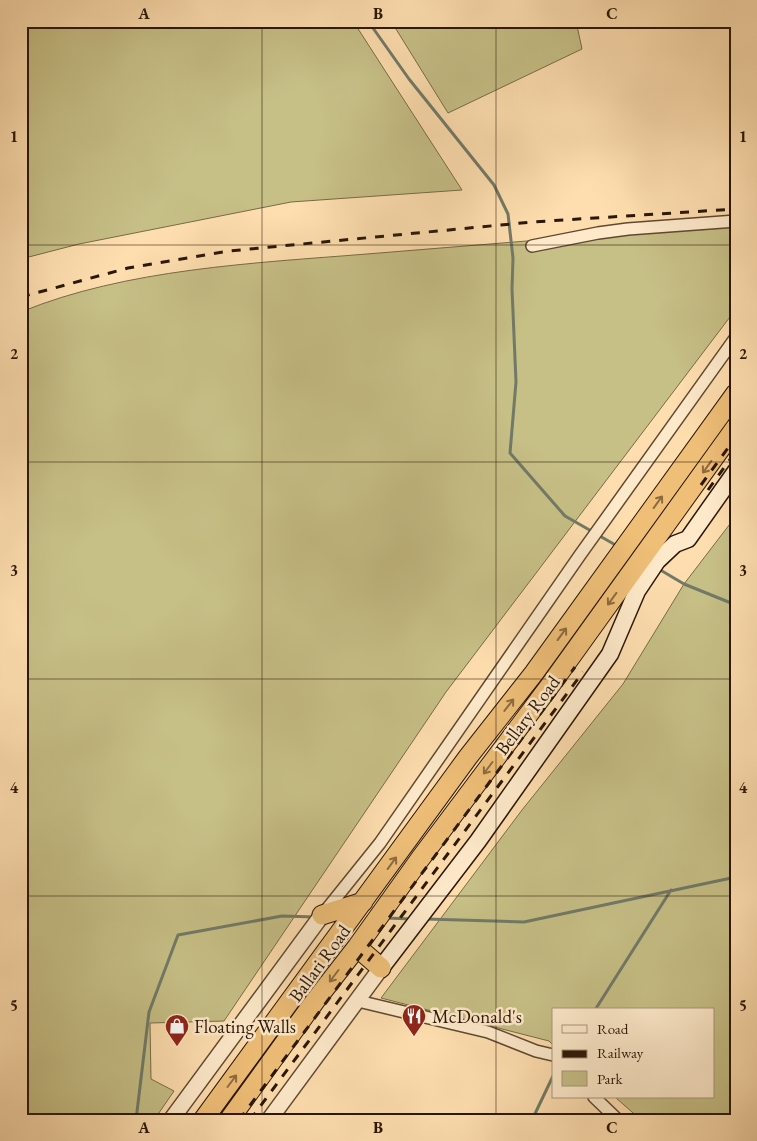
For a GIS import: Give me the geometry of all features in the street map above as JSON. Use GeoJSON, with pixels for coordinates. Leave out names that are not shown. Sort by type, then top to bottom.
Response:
{"type":"FeatureCollection","features":[{"type":"Feature","properties":{"kind":"highway","name":"Bellary Road"},"geometry":{"type":"LineString","coordinates":[[356,912],[468,757],[534,673],[736,394]]}},
{"type":"Feature","properties":{"kind":"highway","name":"Bellary Road"},"geometry":{"type":"LineString","coordinates":[[315,1001],[549,687],[736,427]]}},
{"type":"Feature","properties":{"kind":"highway"},"geometry":{"type":"LineString","coordinates":[[320,917],[356,912]]}},
{"type":"Feature","properties":{"kind":"highway","name":"Ballari Road"},"geometry":{"type":"LineString","coordinates":[[204,1120],[356,912]]}},
{"type":"Feature","properties":{"kind":"highway"},"geometry":{"type":"LineString","coordinates":[[357,947],[381,968]]}},
{"type":"Feature","properties":{"kind":"highway","name":"Ballari Road"},"geometry":{"type":"LineString","coordinates":[[229,1120],[315,1001]]}},
{"type":"Feature","properties":{"kind":"main road"},"geometry":{"type":"LineString","coordinates":[[381,968],[478,840],[610,654],[637,591],[657,561],[675,544],[688,539],[736,471]]}},
{"type":"Feature","properties":{"kind":"street"},"geometry":{"type":"LineString","coordinates":[[532,246],[598,232],[736,221]]}},
{"type":"Feature","properties":{"kind":"street"},"geometry":{"type":"LineString","coordinates":[[171,1120],[320,917],[380,843],[580,555],[606,522],[736,337]]}},
{"type":"Feature","properties":{"kind":"street"},"geometry":{"type":"LineString","coordinates":[[269,1120],[381,968]]}},
{"type":"Feature","properties":{"kind":"street"},"geometry":{"type":"LineString","coordinates":[[358,1001],[488,1032],[536,1051],[552,1055]]}},
{"type":"Feature","properties":{"kind":"street"},"geometry":{"type":"LineString","coordinates":[[595,1098],[618,1120]]}},
{"type":"Feature","properties":{"kind":"green space"},"geometry":{"type":"Polygon","coordinates":[[[21,21],[353,21],[462,190],[291,202],[79,244],[21,259],[21,21]]]}},
{"type":"Feature","properties":{"kind":"green space"},"geometry":{"type":"Polygon","coordinates":[[[391,21],[576,21],[582,49],[448,113],[391,21]]]}},
{"type":"Feature","properties":{"kind":"green space"},"geometry":{"type":"Polygon","coordinates":[[[736,224],[736,309],[446,692],[224,1021],[150,1023],[151,1079],[174,1091],[154,1120],[21,1120],[21,312],[103,286],[191,270],[736,224]]]}},
{"type":"Feature","properties":{"kind":"green space"},"geometry":{"type":"Polygon","coordinates":[[[736,516],[736,1120],[641,1120],[616,1098],[714,1098],[714,1008],[552,1008],[552,1044],[549,1041],[381,998],[522,810],[623,684],[684,584],[736,516]]]}},
{"type":"Feature","properties":{"kind":"waterway"},"geometry":{"type":"LineString","coordinates":[[368,21],[409,79],[494,185],[508,214],[513,258],[512,289],[516,382],[510,453],[565,516],[593,532]]}},
{"type":"Feature","properties":{"kind":"waterway"},"geometry":{"type":"LineString","coordinates":[[598,535],[619,547]]}},
{"type":"Feature","properties":{"kind":"waterway"},"geometry":{"type":"LineString","coordinates":[[657,568],[684,584],[736,605]]}},
{"type":"Feature","properties":{"kind":"waterway"},"geometry":{"type":"LineString","coordinates":[[426,919],[524,922],[736,877]]}},
{"type":"Feature","properties":{"kind":"waterway"},"geometry":{"type":"LineString","coordinates":[[596,1008],[671,890]]}},
{"type":"Feature","properties":{"kind":"waterway"},"geometry":{"type":"LineString","coordinates":[[136,1120],[149,1012],[178,935],[282,916],[315,917]]}},
{"type":"Feature","properties":{"kind":"waterway"},"geometry":{"type":"LineString","coordinates":[[386,918],[412,919]]}},
{"type":"Feature","properties":{"kind":"waterway"},"geometry":{"type":"LineString","coordinates":[[532,1120],[552,1078]]}},
{"type":"Feature","properties":{"kind":"railway"},"geometry":{"type":"LineString","coordinates":[[21,297],[128,268],[229,251],[532,222],[736,209]]}},
{"type":"Feature","properties":{"kind":"railway"},"geometry":{"type":"LineString","coordinates":[[701,485],[736,437]]}},
{"type":"Feature","properties":{"kind":"railway"},"geometry":{"type":"LineString","coordinates":[[708,490],[736,451]]}},
{"type":"Feature","properties":{"kind":"railway"},"geometry":{"type":"LineString","coordinates":[[239,1120],[575,667]]}},
{"type":"Feature","properties":{"kind":"railway"},"geometry":{"type":"LineString","coordinates":[[250,1120],[583,672]]}},
{"type":"Feature","properties":{"kind":"place","name":"McDonald's"},"geometry":{"type":"Point","coordinates":[414,1037]}},
{"type":"Feature","properties":{"kind":"place","name":"Floating Walls"},"geometry":{"type":"Point","coordinates":[177,1047]}}]}
